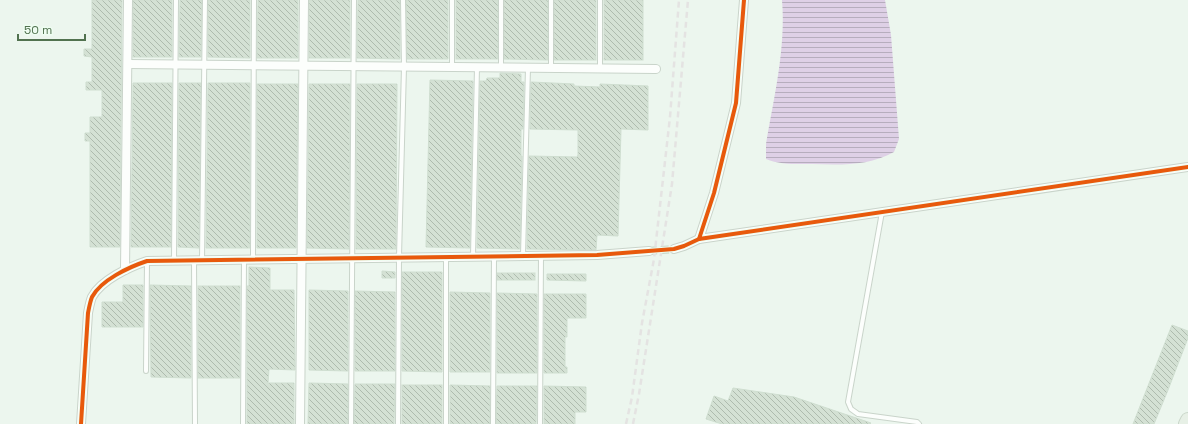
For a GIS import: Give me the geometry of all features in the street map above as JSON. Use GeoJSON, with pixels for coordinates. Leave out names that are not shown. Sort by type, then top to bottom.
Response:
{"type":"FeatureCollection","features":[{"type":"Feature","properties":{"kind":"highway"},"geometry":{"type":"LineString","coordinates":[[1186,424],[1188,420]]}},
{"type":"Feature","properties":{"kind":"street"},"geometry":{"type":"LineString","coordinates":[[125,270],[128,0]]}},
{"type":"Feature","properties":{"kind":"street"},"geometry":{"type":"LineString","coordinates":[[300,424],[304,0]]}},
{"type":"Feature","properties":{"kind":"street"},"geometry":{"type":"LineString","coordinates":[[699,239],[714,193],[736,103],[744,0]]}},
{"type":"Feature","properties":{"kind":"street"},"geometry":{"type":"LineString","coordinates":[[128,64],[656,69]]}},
{"type":"Feature","properties":{"kind":"street"},"geometry":{"type":"LineString","coordinates":[[674,249],[699,239],[1188,167]]}},
{"type":"Feature","properties":{"kind":"street"},"geometry":{"type":"LineString","coordinates":[[81,424],[88,313],[91,301],[99,287],[130,266],[147,262],[174,261],[597,255],[649,251]]}},
{"type":"Feature","properties":{"kind":"lane"},"geometry":{"type":"LineString","coordinates":[[174,261],[176,0]]}},
{"type":"Feature","properties":{"kind":"lane"},"geometry":{"type":"LineString","coordinates":[[195,424],[205,0]]}},
{"type":"Feature","properties":{"kind":"lane"},"geometry":{"type":"LineString","coordinates":[[243,424],[254,65],[254,0]]}},
{"type":"Feature","properties":{"kind":"lane"},"geometry":{"type":"LineString","coordinates":[[351,424],[354,0]]}},
{"type":"Feature","properties":{"kind":"lane"},"geometry":{"type":"LineString","coordinates":[[398,424],[399,257],[404,67],[403,0]]}},
{"type":"Feature","properties":{"kind":"lane"},"geometry":{"type":"LineString","coordinates":[[452,0],[452,67]]}},
{"type":"Feature","properties":{"kind":"lane"},"geometry":{"type":"LineString","coordinates":[[501,0],[501,68]]}},
{"type":"Feature","properties":{"kind":"lane"},"geometry":{"type":"LineString","coordinates":[[551,0],[551,68]]}},
{"type":"Feature","properties":{"kind":"lane"},"geometry":{"type":"LineString","coordinates":[[600,0],[600,68]]}},
{"type":"Feature","properties":{"kind":"lane"},"geometry":{"type":"LineString","coordinates":[[473,256],[477,67]]}},
{"type":"Feature","properties":{"kind":"lane"},"geometry":{"type":"LineString","coordinates":[[523,256],[528,68]]}},
{"type":"Feature","properties":{"kind":"lane"},"geometry":{"type":"LineString","coordinates":[[882,212],[848,402],[852,409],[858,414],[917,422],[919,424]]}},
{"type":"Feature","properties":{"kind":"lane"},"geometry":{"type":"LineString","coordinates":[[540,424],[541,255]]}},
{"type":"Feature","properties":{"kind":"lane"},"geometry":{"type":"LineString","coordinates":[[446,256],[446,424]]}},
{"type":"Feature","properties":{"kind":"lane"},"geometry":{"type":"LineString","coordinates":[[493,424],[494,256]]}},
{"type":"Feature","properties":{"kind":"lane"},"geometry":{"type":"LineString","coordinates":[[146,371],[147,262]]}},
{"type":"Feature","properties":{"kind":"shaded area"},"geometry":{"type":"Polygon","coordinates":[[[782,0],[885,0],[891,35],[899,139],[894,152],[875,160],[854,164],[789,164],[766,159],[766,144],[781,54],[783,18],[782,0]]]}},
{"type":"Feature","properties":{"kind":"building"},"geometry":{"type":"Polygon","coordinates":[[[92,0],[122,0],[120,247],[90,247],[90,141],[85,141],[85,133],[90,133],[90,117],[102,117],[102,90],[86,90],[86,82],[92,82],[92,57],[84,56],[84,49],[92,49],[92,0]]]}},
{"type":"Feature","properties":{"kind":"building"},"geometry":{"type":"Polygon","coordinates":[[[133,0],[172,0],[172,57],[133,57],[133,0]]]}},
{"type":"Feature","properties":{"kind":"building"},"geometry":{"type":"Polygon","coordinates":[[[180,0],[202,0],[201,57],[179,57],[180,0]]]}},
{"type":"Feature","properties":{"kind":"building"},"geometry":{"type":"Polygon","coordinates":[[[208,0],[250,0],[250,58],[208,57],[208,0]]]}},
{"type":"Feature","properties":{"kind":"building"},"geometry":{"type":"Polygon","coordinates":[[[258,0],[298,0],[298,58],[257,58],[258,0]]]}},
{"type":"Feature","properties":{"kind":"building"},"geometry":{"type":"Polygon","coordinates":[[[309,0],[350,0],[350,58],[309,58],[309,0]]]}},
{"type":"Feature","properties":{"kind":"building"},"geometry":{"type":"Polygon","coordinates":[[[358,0],[400,0],[400,59],[357,58],[358,0]]]}},
{"type":"Feature","properties":{"kind":"building"},"geometry":{"type":"Polygon","coordinates":[[[406,0],[448,0],[448,59],[407,59],[406,0]]]}},
{"type":"Feature","properties":{"kind":"building"},"geometry":{"type":"Polygon","coordinates":[[[456,0],[498,0],[498,59],[456,59],[456,0]]]}},
{"type":"Feature","properties":{"kind":"building"},"geometry":{"type":"Polygon","coordinates":[[[504,0],[548,0],[548,60],[504,59],[504,0]]]}},
{"type":"Feature","properties":{"kind":"building"},"geometry":{"type":"Polygon","coordinates":[[[554,0],[596,0],[596,60],[554,60],[554,0]]]}},
{"type":"Feature","properties":{"kind":"building"},"geometry":{"type":"Polygon","coordinates":[[[604,0],[643,0],[643,60],[604,60],[604,0]]]}},
{"type":"Feature","properties":{"kind":"building"},"geometry":{"type":"Polygon","coordinates":[[[500,73],[521,74],[521,82],[524,82],[523,129],[521,129],[522,156],[520,249],[477,248],[480,81],[486,81],[487,78],[500,78],[500,73]]]}},
{"type":"Feature","properties":{"kind":"building"},"geometry":{"type":"Polygon","coordinates":[[[430,80],[473,81],[470,248],[426,247],[430,80]]]}},
{"type":"Feature","properties":{"kind":"building"},"geometry":{"type":"Polygon","coordinates":[[[531,82],[600,87],[600,84],[648,86],[648,130],[621,129],[618,236],[597,235],[596,250],[527,249],[529,156],[577,157],[578,155],[578,130],[530,129],[531,82]]]}},
{"type":"Feature","properties":{"kind":"building"},"geometry":{"type":"Polygon","coordinates":[[[133,83],[172,83],[171,247],[131,247],[133,83]]]}},
{"type":"Feature","properties":{"kind":"building"},"geometry":{"type":"Polygon","coordinates":[[[179,83],[201,83],[199,248],[178,247],[179,83]]]}},
{"type":"Feature","properties":{"kind":"building"},"geometry":{"type":"Polygon","coordinates":[[[208,83],[250,83],[250,248],[206,248],[208,83]]]}},
{"type":"Feature","properties":{"kind":"building"},"geometry":{"type":"Polygon","coordinates":[[[257,84],[298,84],[296,248],[257,248],[257,84]]]}},
{"type":"Feature","properties":{"kind":"building"},"geometry":{"type":"Polygon","coordinates":[[[309,84],[350,84],[349,249],[307,248],[309,84]]]}},
{"type":"Feature","properties":{"kind":"building"},"geometry":{"type":"Polygon","coordinates":[[[357,84],[397,84],[396,249],[356,249],[357,84]]]}},
{"type":"Feature","properties":{"kind":"building"},"geometry":{"type":"Polygon","coordinates":[[[249,267],[270,268],[270,290],[294,290],[295,370],[269,369],[268,383],[294,383],[294,424],[247,424],[247,286],[249,286],[249,267]]]}},
{"type":"Feature","properties":{"kind":"building"},"geometry":{"type":"Polygon","coordinates":[[[382,271],[395,272],[395,278],[382,278],[382,271]]]}},
{"type":"Feature","properties":{"kind":"building"},"geometry":{"type":"Polygon","coordinates":[[[402,272],[442,272],[442,372],[402,371],[402,272]]]}},
{"type":"Feature","properties":{"kind":"building"},"geometry":{"type":"Polygon","coordinates":[[[497,273],[535,273],[535,280],[497,280],[497,273]]]}},
{"type":"Feature","properties":{"kind":"building"},"geometry":{"type":"Polygon","coordinates":[[[547,274],[586,274],[586,281],[547,280],[547,274]]]}},
{"type":"Feature","properties":{"kind":"building"},"geometry":{"type":"Polygon","coordinates":[[[123,285],[143,285],[143,327],[102,327],[102,302],[123,302],[123,285]]]}},
{"type":"Feature","properties":{"kind":"building"},"geometry":{"type":"Polygon","coordinates":[[[150,285],[191,286],[191,378],[151,377],[150,285]]]}},
{"type":"Feature","properties":{"kind":"building"},"geometry":{"type":"Polygon","coordinates":[[[198,286],[240,286],[240,378],[198,378],[198,286]]]}},
{"type":"Feature","properties":{"kind":"building"},"geometry":{"type":"Polygon","coordinates":[[[309,290],[348,291],[348,371],[309,370],[309,290]]]}},
{"type":"Feature","properties":{"kind":"building"},"geometry":{"type":"Polygon","coordinates":[[[355,291],[395,292],[395,371],[355,371],[355,291]]]}},
{"type":"Feature","properties":{"kind":"building"},"geometry":{"type":"Polygon","coordinates":[[[450,292],[490,293],[490,372],[450,372],[450,292]]]}},
{"type":"Feature","properties":{"kind":"building"},"geometry":{"type":"Polygon","coordinates":[[[497,293],[537,294],[537,373],[497,373],[497,293]]]}},
{"type":"Feature","properties":{"kind":"building"},"geometry":{"type":"Polygon","coordinates":[[[544,294],[586,294],[586,318],[567,318],[567,337],[565,337],[565,367],[567,367],[567,373],[544,373],[544,294]]]}},
{"type":"Feature","properties":{"kind":"building"},"geometry":{"type":"Polygon","coordinates":[[[1172,325],[1188,331],[1188,338],[1168,390],[1154,424],[1133,424],[1172,325]]]}},
{"type":"Feature","properties":{"kind":"building"},"geometry":{"type":"Polygon","coordinates":[[[309,383],[348,384],[348,424],[308,424],[309,383]]]}},
{"type":"Feature","properties":{"kind":"building"},"geometry":{"type":"Polygon","coordinates":[[[355,384],[395,384],[394,424],[354,424],[355,384]]]}},
{"type":"Feature","properties":{"kind":"building"},"geometry":{"type":"Polygon","coordinates":[[[402,385],[442,385],[442,424],[402,424],[402,385]]]}},
{"type":"Feature","properties":{"kind":"building"},"geometry":{"type":"Polygon","coordinates":[[[450,385],[490,386],[490,424],[450,424],[450,385]]]}},
{"type":"Feature","properties":{"kind":"building"},"geometry":{"type":"Polygon","coordinates":[[[497,386],[537,386],[536,424],[496,424],[497,386]]]}},
{"type":"Feature","properties":{"kind":"building"},"geometry":{"type":"Polygon","coordinates":[[[544,386],[586,387],[586,412],[575,412],[575,424],[544,424],[544,386]]]}},
{"type":"Feature","properties":{"kind":"building"},"geometry":{"type":"Polygon","coordinates":[[[733,388],[794,397],[871,423],[722,424],[706,419],[714,396],[728,401],[733,388]]]}},
{"type":"Feature","properties":{"kind":"tunnel"},"geometry":{"type":"LineString","coordinates":[[649,251],[674,249]]}},
{"type":"Feature","properties":{"kind":"railway"},"geometry":{"type":"LineString","coordinates":[[626,424],[632,397],[642,323],[654,259],[670,117],[679,0]]}},
{"type":"Feature","properties":{"kind":"railway"},"geometry":{"type":"LineString","coordinates":[[633,424],[672,184],[688,0]]}},
{"type":"Feature","properties":{"kind":"cycle path"},"geometry":{"type":"LineString","coordinates":[[744,0],[736,103],[714,193],[699,239],[1188,167]]}},
{"type":"Feature","properties":{"kind":"cycle path"},"geometry":{"type":"LineString","coordinates":[[81,424],[88,313],[92,297],[102,285],[116,275],[147,261],[597,255],[674,249],[699,239]]}}]}
